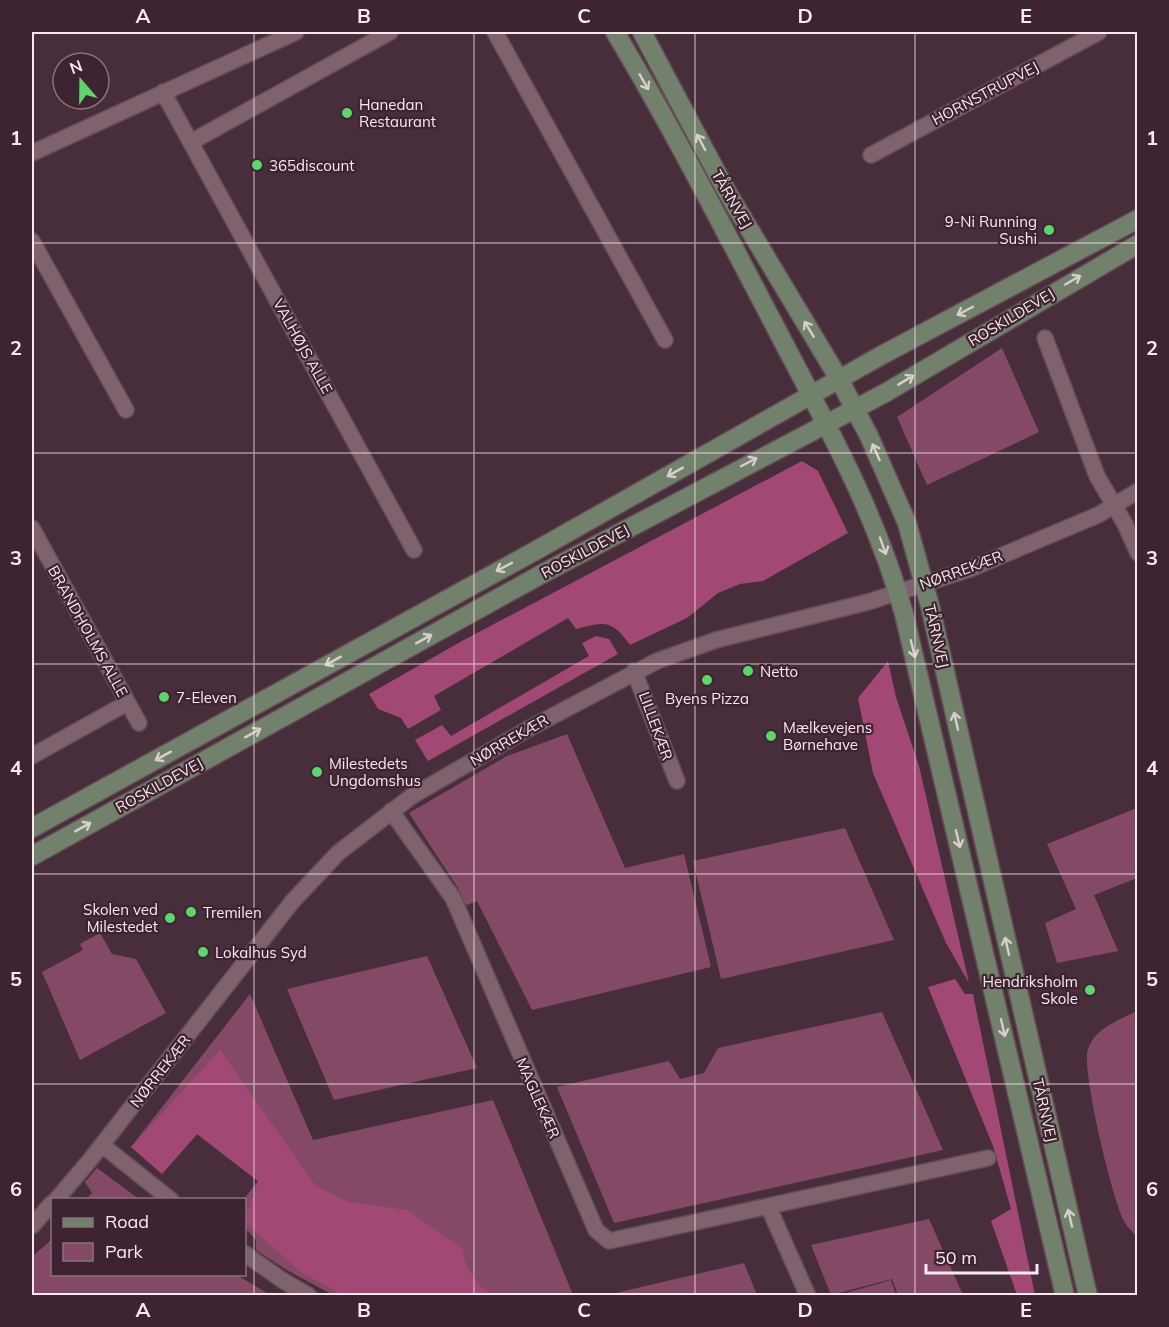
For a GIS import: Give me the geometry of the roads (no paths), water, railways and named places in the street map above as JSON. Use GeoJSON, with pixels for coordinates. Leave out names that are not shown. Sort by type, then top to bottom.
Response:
{"type":"FeatureCollection","features":[{"type":"Feature","properties":{"kind":"street"},"geometry":{"type":"LineString","coordinates":[[32,153],[296,32]]}},
{"type":"Feature","properties":{"kind":"street"},"geometry":{"type":"LineString","coordinates":[[191,142],[390,32]]}},
{"type":"Feature","properties":{"kind":"street"},"geometry":{"type":"LineString","coordinates":[[495,32],[665,340]]}},
{"type":"Feature","properties":{"kind":"street","name":"TÅRNVEJ"},"geometry":{"type":"LineString","coordinates":[[615,32],[694,170],[865,500],[898,592],[1065,1296]]}},
{"type":"Feature","properties":{"kind":"street","name":"TÅRNVEJ"},"geometry":{"type":"LineString","coordinates":[[642,32],[727,192],[855,408],[904,514],[924,584],[1088,1296]]}},
{"type":"Feature","properties":{"kind":"street","name":"HORNSTRUPVEJ"},"geometry":{"type":"LineString","coordinates":[[871,155],[1099,32]]}},
{"type":"Feature","properties":{"kind":"street","name":"VALHØJS ALLE"},"geometry":{"type":"LineString","coordinates":[[163,92],[414,550]]}},
{"type":"Feature","properties":{"kind":"street","name":"ROSKILDEVEJ"},"geometry":{"type":"LineString","coordinates":[[32,828],[545,545],[811,394],[1137,219]]}},
{"type":"Feature","properties":{"kind":"street"},"geometry":{"type":"LineString","coordinates":[[32,241],[126,410]]}},
{"type":"Feature","properties":{"kind":"street","name":"ROSKILDEVEJ"},"geometry":{"type":"LineString","coordinates":[[32,856],[540,575],[855,408],[1137,244]]}},
{"type":"Feature","properties":{"kind":"street"},"geometry":{"type":"LineString","coordinates":[[1045,338],[1093,467],[1125,524],[1137,553]]}},
{"type":"Feature","properties":{"kind":"street","name":"NØRREKÆR"},"geometry":{"type":"LineString","coordinates":[[58,1198],[102,1145],[292,902],[338,853],[391,811],[528,729],[634,671],[716,640],[898,592],[970,569],[1098,515],[1137,491]]}},
{"type":"Feature","properties":{"kind":"street","name":"BRANDHOLMS ALLE"},"geometry":{"type":"LineString","coordinates":[[32,528],[139,723]]}},
{"type":"Feature","properties":{"kind":"street","name":"LILLEKÆR"},"geometry":{"type":"LineString","coordinates":[[634,671],[676,781]]}},
{"type":"Feature","properties":{"kind":"street","name":"BRANDHOLMS ALLE"},"geometry":{"type":"LineString","coordinates":[[32,756],[127,703]]}},
{"type":"Feature","properties":{"kind":"street","name":"MAGLEKÆR"},"geometry":{"type":"LineString","coordinates":[[391,811],[453,898],[596,1230],[609,1241],[769,1208],[988,1158]]}},
{"type":"Feature","properties":{"kind":"street"},"geometry":{"type":"LineString","coordinates":[[102,1145],[168,1198]]}},
{"type":"Feature","properties":{"kind":"street"},"geometry":{"type":"LineString","coordinates":[[32,1226],[51,1204]]}},
{"type":"Feature","properties":{"kind":"street"},"geometry":{"type":"LineString","coordinates":[[769,1208],[808,1296]]}},
{"type":"Feature","properties":{"kind":"street"},"geometry":{"type":"LineString","coordinates":[[246,1254],[309,1296]]}},
{"type":"Feature","properties":{"kind":"place","name":"Hanedan Restaurant"},"geometry":{"type":"Point","coordinates":[347,113]}},
{"type":"Feature","properties":{"kind":"place","name":"365discount"},"geometry":{"type":"Point","coordinates":[257,165]}},
{"type":"Feature","properties":{"kind":"place","name":"9-Ni Running Sushi"},"geometry":{"type":"Point","coordinates":[1049,230]}},
{"type":"Feature","properties":{"kind":"place","name":"Netto"},"geometry":{"type":"Point","coordinates":[748,671]}},
{"type":"Feature","properties":{"kind":"place","name":"Byens Pizza"},"geometry":{"type":"Point","coordinates":[707,680]}},
{"type":"Feature","properties":{"kind":"place","name":"7-Eleven"},"geometry":{"type":"Point","coordinates":[164,697]}},
{"type":"Feature","properties":{"kind":"place","name":"Mælkevejens Børnehave"},"geometry":{"type":"Point","coordinates":[771,736]}},
{"type":"Feature","properties":{"kind":"place","name":"Milestedets Ungdomshus"},"geometry":{"type":"Point","coordinates":[317,772]}},
{"type":"Feature","properties":{"kind":"place","name":"Tremilen"},"geometry":{"type":"Point","coordinates":[191,912]}},
{"type":"Feature","properties":{"kind":"place","name":"Skolen ved Milestedet"},"geometry":{"type":"Point","coordinates":[170,918]}},
{"type":"Feature","properties":{"kind":"place","name":"Lokalhus Syd"},"geometry":{"type":"Point","coordinates":[203,952]}},
{"type":"Feature","properties":{"kind":"place","name":"Hendriksholm Skole"},"geometry":{"type":"Point","coordinates":[1090,990]}}]}
